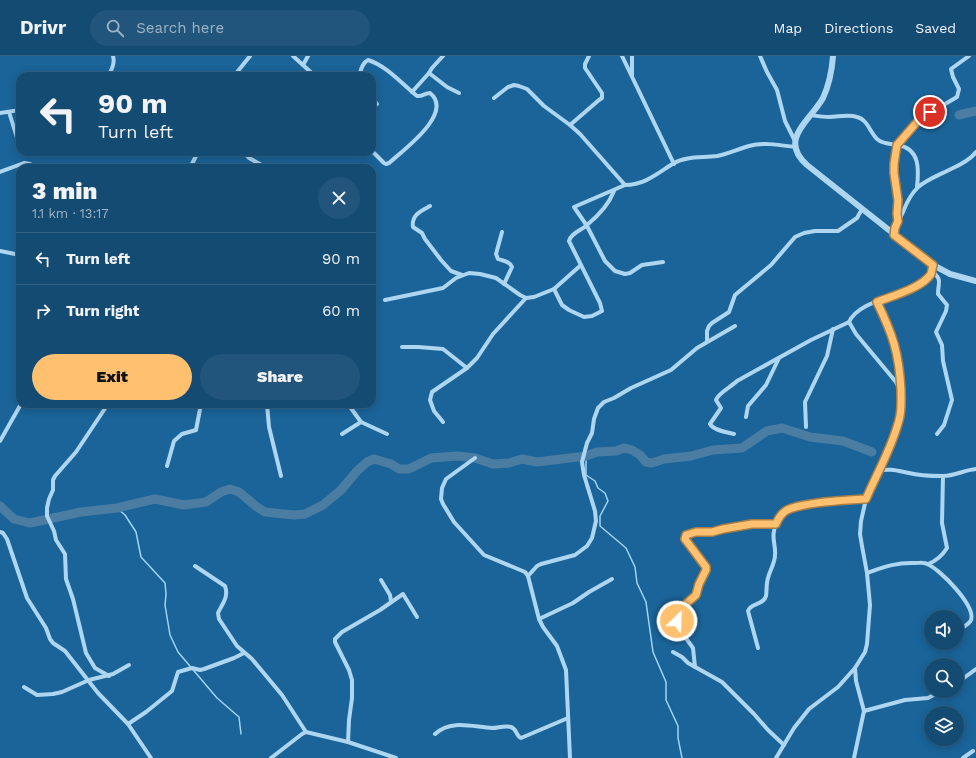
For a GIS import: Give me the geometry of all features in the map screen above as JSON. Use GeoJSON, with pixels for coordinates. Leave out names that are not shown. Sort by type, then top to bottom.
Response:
{"type":"FeatureCollection","features":[{"type":"Feature","properties":{"kind":"street"},"geometry":{"type":"LineString","coordinates":[[111,72],[113,56]]}},
{"type":"Feature","properties":{"kind":"street"},"geometry":{"type":"LineString","coordinates":[[237,72],[250,56]]}},
{"type":"Feature","properties":{"kind":"street"},"geometry":{"type":"LineString","coordinates":[[293,56],[311,72]]}},
{"type":"Feature","properties":{"kind":"street"},"geometry":{"type":"LineString","coordinates":[[303,65],[308,56]]}},
{"type":"Feature","properties":{"kind":"street"},"geometry":{"type":"LineString","coordinates":[[412,92],[443,56]]}},
{"type":"Feature","properties":{"kind":"street"},"geometry":{"type":"LineString","coordinates":[[570,125],[603,95],[585,68],[585,64],[589,56]]}},
{"type":"Feature","properties":{"kind":"street"},"geometry":{"type":"LineString","coordinates":[[622,56],[674,164]]}},
{"type":"Feature","properties":{"kind":"street"},"geometry":{"type":"LineString","coordinates":[[632,56],[632,77]]}},
{"type":"Feature","properties":{"kind":"street"},"geometry":{"type":"LineString","coordinates":[[760,56],[766,72],[777,90],[785,121],[795,144],[797,154],[802,160],[894,235],[932,268],[938,276],[940,281],[938,294],[947,305],[946,311],[936,332],[942,345],[943,361],[952,400],[944,425],[937,434]]}},
{"type":"Feature","properties":{"kind":"street"},"geometry":{"type":"LineString","coordinates":[[795,144],[800,129],[822,99],[827,88],[831,74],[833,56]]}},
{"type":"Feature","properties":{"kind":"street"},"geometry":{"type":"LineString","coordinates":[[898,221],[898,200],[894,173],[897,145],[923,116],[957,97],[959,94],[959,89],[951,69],[969,56]]}},
{"type":"Feature","properties":{"kind":"street"},"geometry":{"type":"LineString","coordinates":[[360,72],[362,65],[368,60],[373,62],[419,96],[430,93],[435,99],[437,105],[436,113],[429,126],[389,163],[384,163],[376,155]]}},
{"type":"Feature","properties":{"kind":"street"},"geometry":{"type":"LineString","coordinates":[[429,73],[447,87],[459,93]]}},
{"type":"Feature","properties":{"kind":"street"},"geometry":{"type":"LineString","coordinates":[[494,98],[508,87],[514,85],[527,89],[544,106],[570,125],[594,148],[625,185]]}},
{"type":"Feature","properties":{"kind":"street"},"geometry":{"type":"LineString","coordinates":[[0,113],[16,111]]}},
{"type":"Feature","properties":{"kind":"street"},"geometry":{"type":"LineString","coordinates":[[9,112],[16,134]]}},
{"type":"Feature","properties":{"kind":"street"},"geometry":{"type":"LineString","coordinates":[[810,115],[828,117],[858,117],[866,123],[879,140],[885,144],[905,147],[912,152],[918,166],[917,187]]}},
{"type":"Feature","properties":{"kind":"street"},"geometry":{"type":"LineString","coordinates":[[663,262],[642,265],[630,273],[625,274],[615,271],[605,260],[574,206],[614,191],[625,185],[642,182],[674,164],[686,160],[730,153],[755,145],[795,144]]}},
{"type":"Feature","properties":{"kind":"street"},"geometry":{"type":"LineString","coordinates":[[894,235],[895,228],[909,197],[917,187],[960,165],[976,152]]}},
{"type":"Feature","properties":{"kind":"street"},"geometry":{"type":"LineString","coordinates":[[247,156],[260,164]]}},
{"type":"Feature","properties":{"kind":"street"},"geometry":{"type":"LineString","coordinates":[[19,164],[24,162],[30,164]]}},
{"type":"Feature","properties":{"kind":"street"},"geometry":{"type":"LineString","coordinates":[[0,172],[16,165]]}},
{"type":"Feature","properties":{"kind":"street"},"geometry":{"type":"LineString","coordinates":[[554,289],[562,305],[584,317],[592,316],[602,311],[600,303],[569,241],[572,235],[586,226],[606,205],[614,191]]}},
{"type":"Feature","properties":{"kind":"street"},"geometry":{"type":"LineString","coordinates":[[430,206],[415,215],[412,222],[413,227],[422,233],[451,271],[463,275]]}},
{"type":"Feature","properties":{"kind":"street"},"geometry":{"type":"LineString","coordinates":[[707,341],[709,326],[729,312],[735,295],[772,265],[795,237],[804,233],[815,231],[838,232],[857,218],[862,209]]}},
{"type":"Feature","properties":{"kind":"street"},"geometry":{"type":"LineString","coordinates":[[502,232],[496,254],[498,259],[508,262],[512,267],[504,284]]}},
{"type":"Feature","properties":{"kind":"street"},"geometry":{"type":"LineString","coordinates":[[0,251],[16,254]]}},
{"type":"Feature","properties":{"kind":"street"},"geometry":{"type":"LineString","coordinates":[[385,300],[443,288],[456,278],[469,273],[496,278],[526,298],[534,297],[554,289],[580,265]]}},
{"type":"Feature","properties":{"kind":"street"},"geometry":{"type":"LineString","coordinates":[[932,268],[976,281]]}},
{"type":"Feature","properties":{"kind":"street"},"geometry":{"type":"LineString","coordinates":[[734,434],[714,429],[710,424],[721,408],[717,402],[717,395],[730,388],[737,381],[833,329],[849,322],[851,317],[860,311],[917,285],[930,275],[932,268]]}},
{"type":"Feature","properties":{"kind":"street"},"geometry":{"type":"LineString","coordinates":[[442,422],[434,411],[430,400],[430,395],[432,392],[467,368],[477,358],[493,334],[526,298]]}},
{"type":"Feature","properties":{"kind":"street"},"geometry":{"type":"LineString","coordinates":[[776,758],[794,728],[809,709],[838,687],[855,668],[865,652],[867,644],[870,605],[868,574],[860,534],[861,521],[866,499],[890,446],[900,419],[902,400],[900,372],[895,343],[890,327],[877,302]]}},
{"type":"Feature","properties":{"kind":"street"},"geometry":{"type":"LineString","coordinates":[[849,322],[856,334],[896,382],[901,392]]}},
{"type":"Feature","properties":{"kind":"street"},"geometry":{"type":"LineString","coordinates":[[528,576],[537,566],[541,564],[575,555],[587,546],[592,538],[596,521],[595,511],[584,475],[582,462],[584,451],[592,433],[595,414],[600,405],[630,388],[671,370],[687,355],[707,341],[735,326]]}},
{"type":"Feature","properties":{"kind":"street"},"geometry":{"type":"LineString","coordinates":[[806,427],[805,402],[827,356],[833,329]]}},
{"type":"Feature","properties":{"kind":"street"},"geometry":{"type":"LineString","coordinates":[[402,347],[443,349],[467,368]]}},
{"type":"Feature","properties":{"kind":"street"},"geometry":{"type":"LineString","coordinates":[[746,417],[748,406],[766,385],[780,358]]}},
{"type":"Feature","properties":{"kind":"street"},"geometry":{"type":"LineString","coordinates":[[0,441],[19,408]]}},
{"type":"Feature","properties":{"kind":"street"},"geometry":{"type":"LineString","coordinates":[[105,408],[79,447],[55,476],[53,480],[54,490],[49,499],[46,513],[54,531],[56,540],[65,554],[66,580],[73,599],[86,653],[95,668],[109,676]]}},
{"type":"Feature","properties":{"kind":"street"},"geometry":{"type":"LineString","coordinates":[[167,466],[174,441],[182,434],[196,430],[199,408]]}},
{"type":"Feature","properties":{"kind":"street"},"geometry":{"type":"LineString","coordinates":[[267,408],[269,427],[281,476]]}},
{"type":"Feature","properties":{"kind":"street"},"geometry":{"type":"LineString","coordinates":[[351,408],[361,422],[386,434]]}},
{"type":"Feature","properties":{"kind":"street"},"geometry":{"type":"LineString","coordinates":[[342,434],[361,422]]}},
{"type":"Feature","properties":{"kind":"street"},"geometry":{"type":"LineString","coordinates":[[475,458],[446,479],[442,490],[441,499],[454,522],[484,555],[525,572],[528,576],[539,619],[557,646],[563,660],[567,680],[570,758]]}},
{"type":"Feature","properties":{"kind":"street"},"geometry":{"type":"LineString","coordinates":[[878,470],[892,469],[925,476],[943,476],[956,475],[970,469],[976,469]]}},
{"type":"Feature","properties":{"kind":"street"},"geometry":{"type":"LineString","coordinates":[[868,574],[901,563],[928,564],[939,558],[948,548],[942,523],[943,476]]}},
{"type":"Feature","properties":{"kind":"street"},"geometry":{"type":"LineString","coordinates":[[758,648],[748,611],[750,607],[762,601],[766,597],[768,579],[775,559],[773,535],[776,524],[783,513],[793,508],[821,503],[866,499]]}},
{"type":"Feature","properties":{"kind":"street"},"geometry":{"type":"LineString","coordinates":[[695,667],[693,648],[683,634],[676,615],[684,604],[696,595],[706,569],[685,539],[685,536],[689,534],[712,532],[752,524],[776,524]]}},
{"type":"Feature","properties":{"kind":"street"},"geometry":{"type":"LineString","coordinates":[[0,532],[7,539],[27,598],[43,623],[52,643],[62,648],[102,698],[128,724],[151,758]]}},
{"type":"Feature","properties":{"kind":"street"},"geometry":{"type":"LineString","coordinates":[[928,564],[958,591],[967,602],[970,608],[971,620],[969,624],[964,627]]}},
{"type":"Feature","properties":{"kind":"street"},"geometry":{"type":"LineString","coordinates":[[195,566],[225,586],[227,594],[218,616],[237,646],[252,658],[282,695],[306,732]]}},
{"type":"Feature","properties":{"kind":"street"},"geometry":{"type":"LineString","coordinates":[[539,619],[573,603],[593,589],[612,579]]}},
{"type":"Feature","properties":{"kind":"street"},"geometry":{"type":"LineString","coordinates":[[381,580],[390,595],[391,602]]}},
{"type":"Feature","properties":{"kind":"street"},"geometry":{"type":"LineString","coordinates":[[348,742],[352,680],[335,639],[342,632],[380,610],[403,594],[417,617]]}},
{"type":"Feature","properties":{"kind":"street"},"geometry":{"type":"LineString","coordinates":[[673,652],[695,667],[722,682],[784,745]]}},
{"type":"Feature","properties":{"kind":"street"},"geometry":{"type":"LineString","coordinates":[[128,724],[146,712],[172,690],[178,672],[192,668],[200,670],[204,669],[244,653]]}},
{"type":"Feature","properties":{"kind":"street"},"geometry":{"type":"LineString","coordinates":[[24,687],[34,694],[48,695],[70,689],[89,680],[109,676],[129,665]]}},
{"type":"Feature","properties":{"kind":"street"},"geometry":{"type":"LineString","coordinates":[[854,758],[864,711],[856,681],[855,668]]}},
{"type":"Feature","properties":{"kind":"street"},"geometry":{"type":"LineString","coordinates":[[964,678],[976,669]]}},
{"type":"Feature","properties":{"kind":"street"},"geometry":{"type":"LineString","coordinates":[[864,711],[905,700],[928,698]]}},
{"type":"Feature","properties":{"kind":"street"},"geometry":{"type":"LineString","coordinates":[[436,734],[444,727],[475,725],[494,728],[514,728],[518,736],[521,738],[568,718]]}},
{"type":"Feature","properties":{"kind":"street"},"geometry":{"type":"LineString","coordinates":[[271,758],[306,732],[348,742],[396,758]]}},
{"type":"Feature","properties":{"kind":"street"},"geometry":{"type":"LineString","coordinates":[[963,758],[973,751]]}},
{"type":"Feature","properties":{"kind":"waterway"},"geometry":{"type":"LineString","coordinates":[[959,115],[976,111]]}},
{"type":"Feature","properties":{"kind":"waterway"},"geometry":{"type":"LineString","coordinates":[[0,506],[14,519],[30,523],[81,512],[117,508],[155,499],[184,505],[206,502],[221,492],[230,489],[239,492],[265,512],[294,515],[305,514],[323,505],[341,490],[357,471],[367,462],[374,459],[391,464],[399,469],[409,469],[431,458],[458,456],[475,458],[493,464],[509,463],[522,459],[537,462],[586,456],[597,452],[616,451],[624,448],[632,450],[640,455],[646,462],[652,463],[664,459],[691,456],[713,450],[742,448],[767,431],[782,428],[810,437],[843,441],[872,452]]}},
{"type":"Feature","properties":{"kind":"waterway"},"geometry":{"type":"LineString","coordinates":[[586,456],[586,475],[595,481],[598,488],[605,493],[608,501],[600,516],[600,526],[626,548],[635,567],[637,583],[646,602],[653,652],[666,682],[666,700],[678,726],[678,738],[682,758]]}},
{"type":"Feature","properties":{"kind":"waterway"},"geometry":{"type":"LineString","coordinates":[[117,508],[125,515],[136,532],[141,557],[165,583],[165,605],[170,635],[178,652],[217,698],[239,717],[241,734]]}},
{"type":"Feature","properties":{"kind":"route"},"geometry":{"type":"LineString","coordinates":[[677,621],[676,615],[678,611],[684,604],[696,595],[699,584],[706,570],[706,567],[685,539],[684,537],[686,535],[696,532],[712,532],[752,524],[776,524],[783,513],[793,508],[821,503],[866,499],[894,437],[900,419],[902,406],[900,372],[895,343],[890,327],[877,302],[924,281],[930,275],[933,265],[894,235],[898,221],[898,200],[894,173],[897,145],[917,122],[930,112]]}}]}
